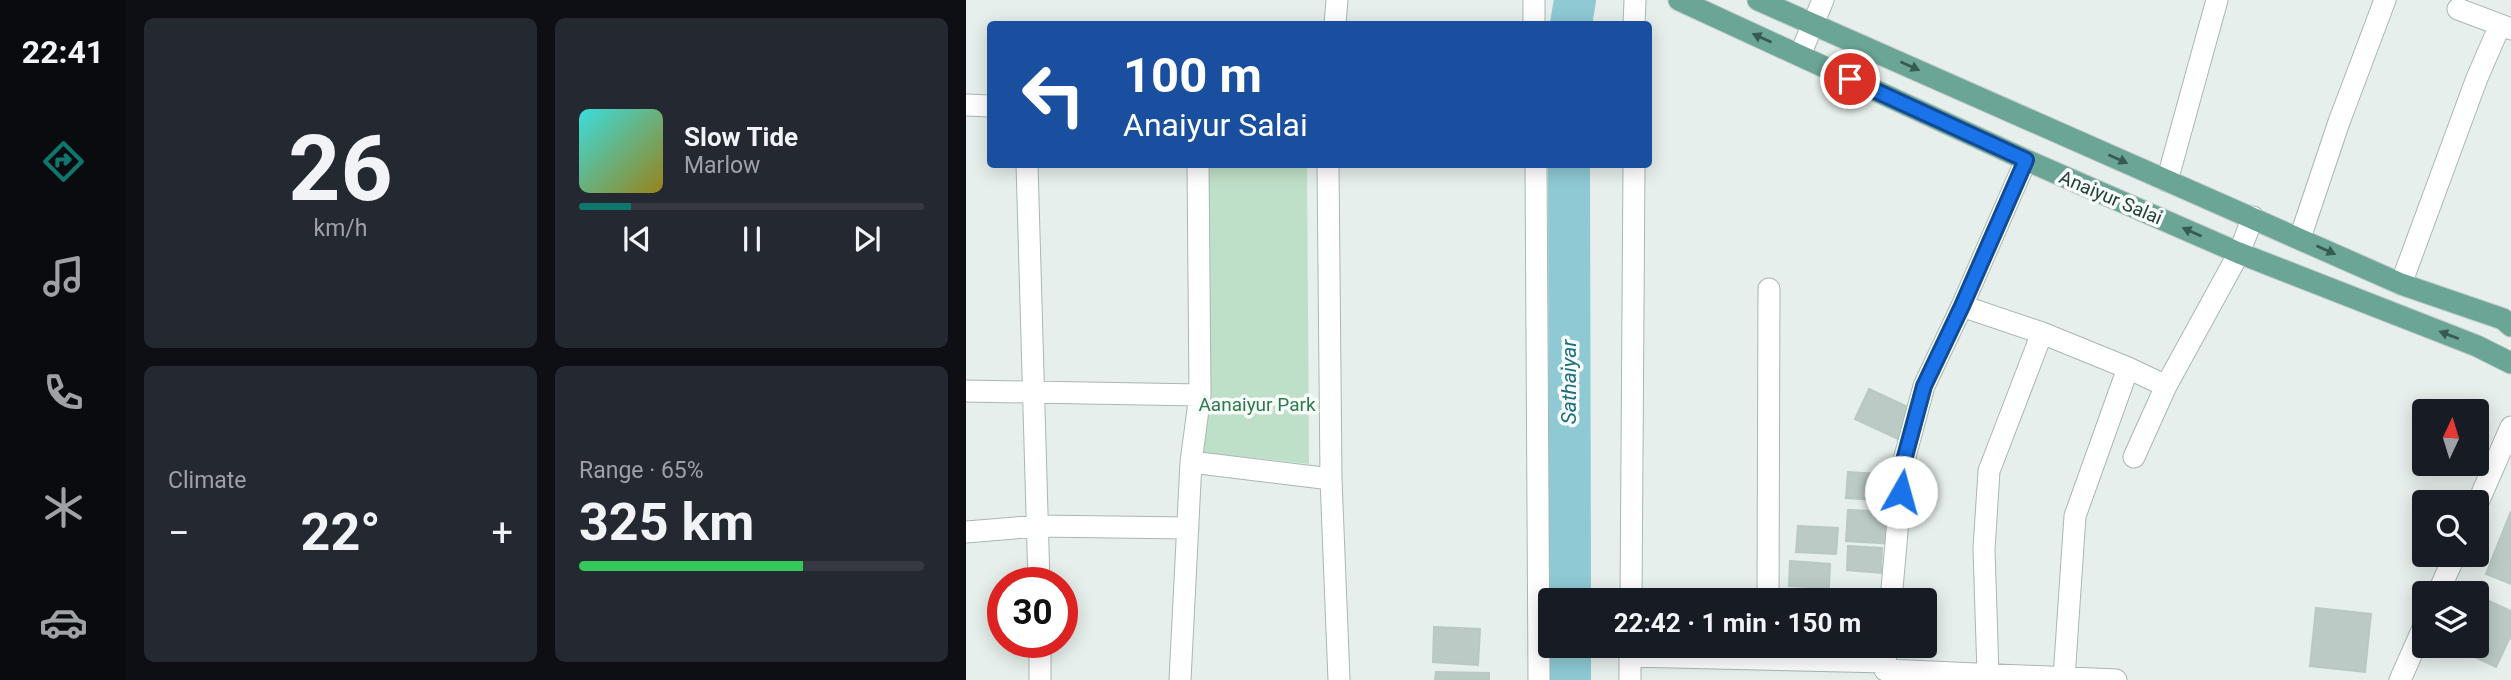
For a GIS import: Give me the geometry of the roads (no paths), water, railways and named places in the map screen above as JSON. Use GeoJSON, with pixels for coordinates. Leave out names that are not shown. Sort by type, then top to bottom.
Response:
{"type":"FeatureCollection","features":[{"type":"Feature","properties":{"kind":"main road","name":"Anaiyur Salai"},"geometry":{"type":"LineString","coordinates":[[1679,0],[2026,160],[2239,253],[2477,346],[2511,363]]}},
{"type":"Feature","properties":{"kind":"main road","name":"Anaiyur Salai"},"geometry":{"type":"LineString","coordinates":[[1758,0],[2402,284],[2508,319]]}},
{"type":"Feature","properties":{"kind":"street"},"geometry":{"type":"LineString","coordinates":[[1335,21],[1337,0]]}},
{"type":"Feature","properties":{"kind":"street"},"geometry":{"type":"LineString","coordinates":[[1534,0],[1534,21]]}},
{"type":"Feature","properties":{"kind":"street"},"geometry":{"type":"LineString","coordinates":[[1634,21],[1635,0]]}},
{"type":"Feature","properties":{"kind":"street"},"geometry":{"type":"LineString","coordinates":[[1800,55],[1823,0]]}},
{"type":"Feature","properties":{"kind":"street"},"geometry":{"type":"LineString","coordinates":[[2166,181],[2217,0]]}},
{"type":"Feature","properties":{"kind":"street"},"geometry":{"type":"LineString","coordinates":[[2300,238],[2339,122],[2385,0]]}},
{"type":"Feature","properties":{"kind":"street"},"geometry":{"type":"LineString","coordinates":[[2402,284],[2477,78],[2505,27],[2458,9]]}},
{"type":"Feature","properties":{"kind":"street"},"geometry":{"type":"LineString","coordinates":[[966,105],[987,106]]}},
{"type":"Feature","properties":{"kind":"street"},"geometry":{"type":"LineString","coordinates":[[1892,588],[1903,464],[1924,386],[2026,160]]}},
{"type":"Feature","properties":{"kind":"street"},"geometry":{"type":"LineString","coordinates":[[1027,168],[1039,567]]}},
{"type":"Feature","properties":{"kind":"street"},"geometry":{"type":"LineString","coordinates":[[1180,680],[1191,462],[1200,394],[1198,168]]}},
{"type":"Feature","properties":{"kind":"street"},"geometry":{"type":"LineString","coordinates":[[1328,168],[1331,479],[1339,680]]}},
{"type":"Feature","properties":{"kind":"street"},"geometry":{"type":"LineString","coordinates":[[1536,168],[1539,680]]}},
{"type":"Feature","properties":{"kind":"street"},"geometry":{"type":"LineString","coordinates":[[1631,588],[1633,168]]}},
{"type":"Feature","properties":{"kind":"street"},"geometry":{"type":"LineString","coordinates":[[2134,457],[2166,386],[2239,253],[2253,217]]}},
{"type":"Feature","properties":{"kind":"street"},"geometry":{"type":"LineString","coordinates":[[1768,588],[1769,289]]}},
{"type":"Feature","properties":{"kind":"street"},"geometry":{"type":"LineString","coordinates":[[1962,306],[2042,333],[2166,386]]}},
{"type":"Feature","properties":{"kind":"street"},"geometry":{"type":"LineString","coordinates":[[1981,676],[1989,471],[2042,333]]}},
{"type":"Feature","properties":{"kind":"street"},"geometry":{"type":"LineString","coordinates":[[2064,678],[2075,516],[2128,368]]}},
{"type":"Feature","properties":{"kind":"street"},"geometry":{"type":"LineString","coordinates":[[966,391],[1034,394],[1200,394]]}},
{"type":"Feature","properties":{"kind":"street"},"geometry":{"type":"LineString","coordinates":[[2483,490],[2511,427]]}},
{"type":"Feature","properties":{"kind":"street"},"geometry":{"type":"LineString","coordinates":[[1191,462],[1331,479]]}},
{"type":"Feature","properties":{"kind":"street"},"geometry":{"type":"LineString","coordinates":[[966,532],[1038,526],[1188,528]]}},
{"type":"Feature","properties":{"kind":"street"},"geometry":{"type":"LineString","coordinates":[[2400,680],[2412,653]]}},
{"type":"Feature","properties":{"kind":"street"},"geometry":{"type":"LineString","coordinates":[[1040,658],[1040,680]]}},
{"type":"Feature","properties":{"kind":"street"},"geometry":{"type":"LineString","coordinates":[[1630,658],[1630,680]]}},
{"type":"Feature","properties":{"kind":"street"},"geometry":{"type":"LineString","coordinates":[[1718,658],[1768,662],[1885,664],[1981,676],[2116,680]]}},
{"type":"Feature","properties":{"kind":"waterway","name":"Sathaiyar"},"geometry":{"type":"LineString","coordinates":[[1572,21],[1575,0]]}},
{"type":"Feature","properties":{"kind":"waterway","name":"Sathaiyar"},"geometry":{"type":"LineString","coordinates":[[1569,168],[1570,588]]}},
{"type":"Feature","properties":{"kind":"waterway","name":"Sathaiyar"},"geometry":{"type":"LineString","coordinates":[[1570,658],[1570,680]]}},
{"type":"Feature","properties":{"kind":"park label","name":"Aanaiyur Park"},"geometry":{"type":"Point","coordinates":[1257,404]}}]}
